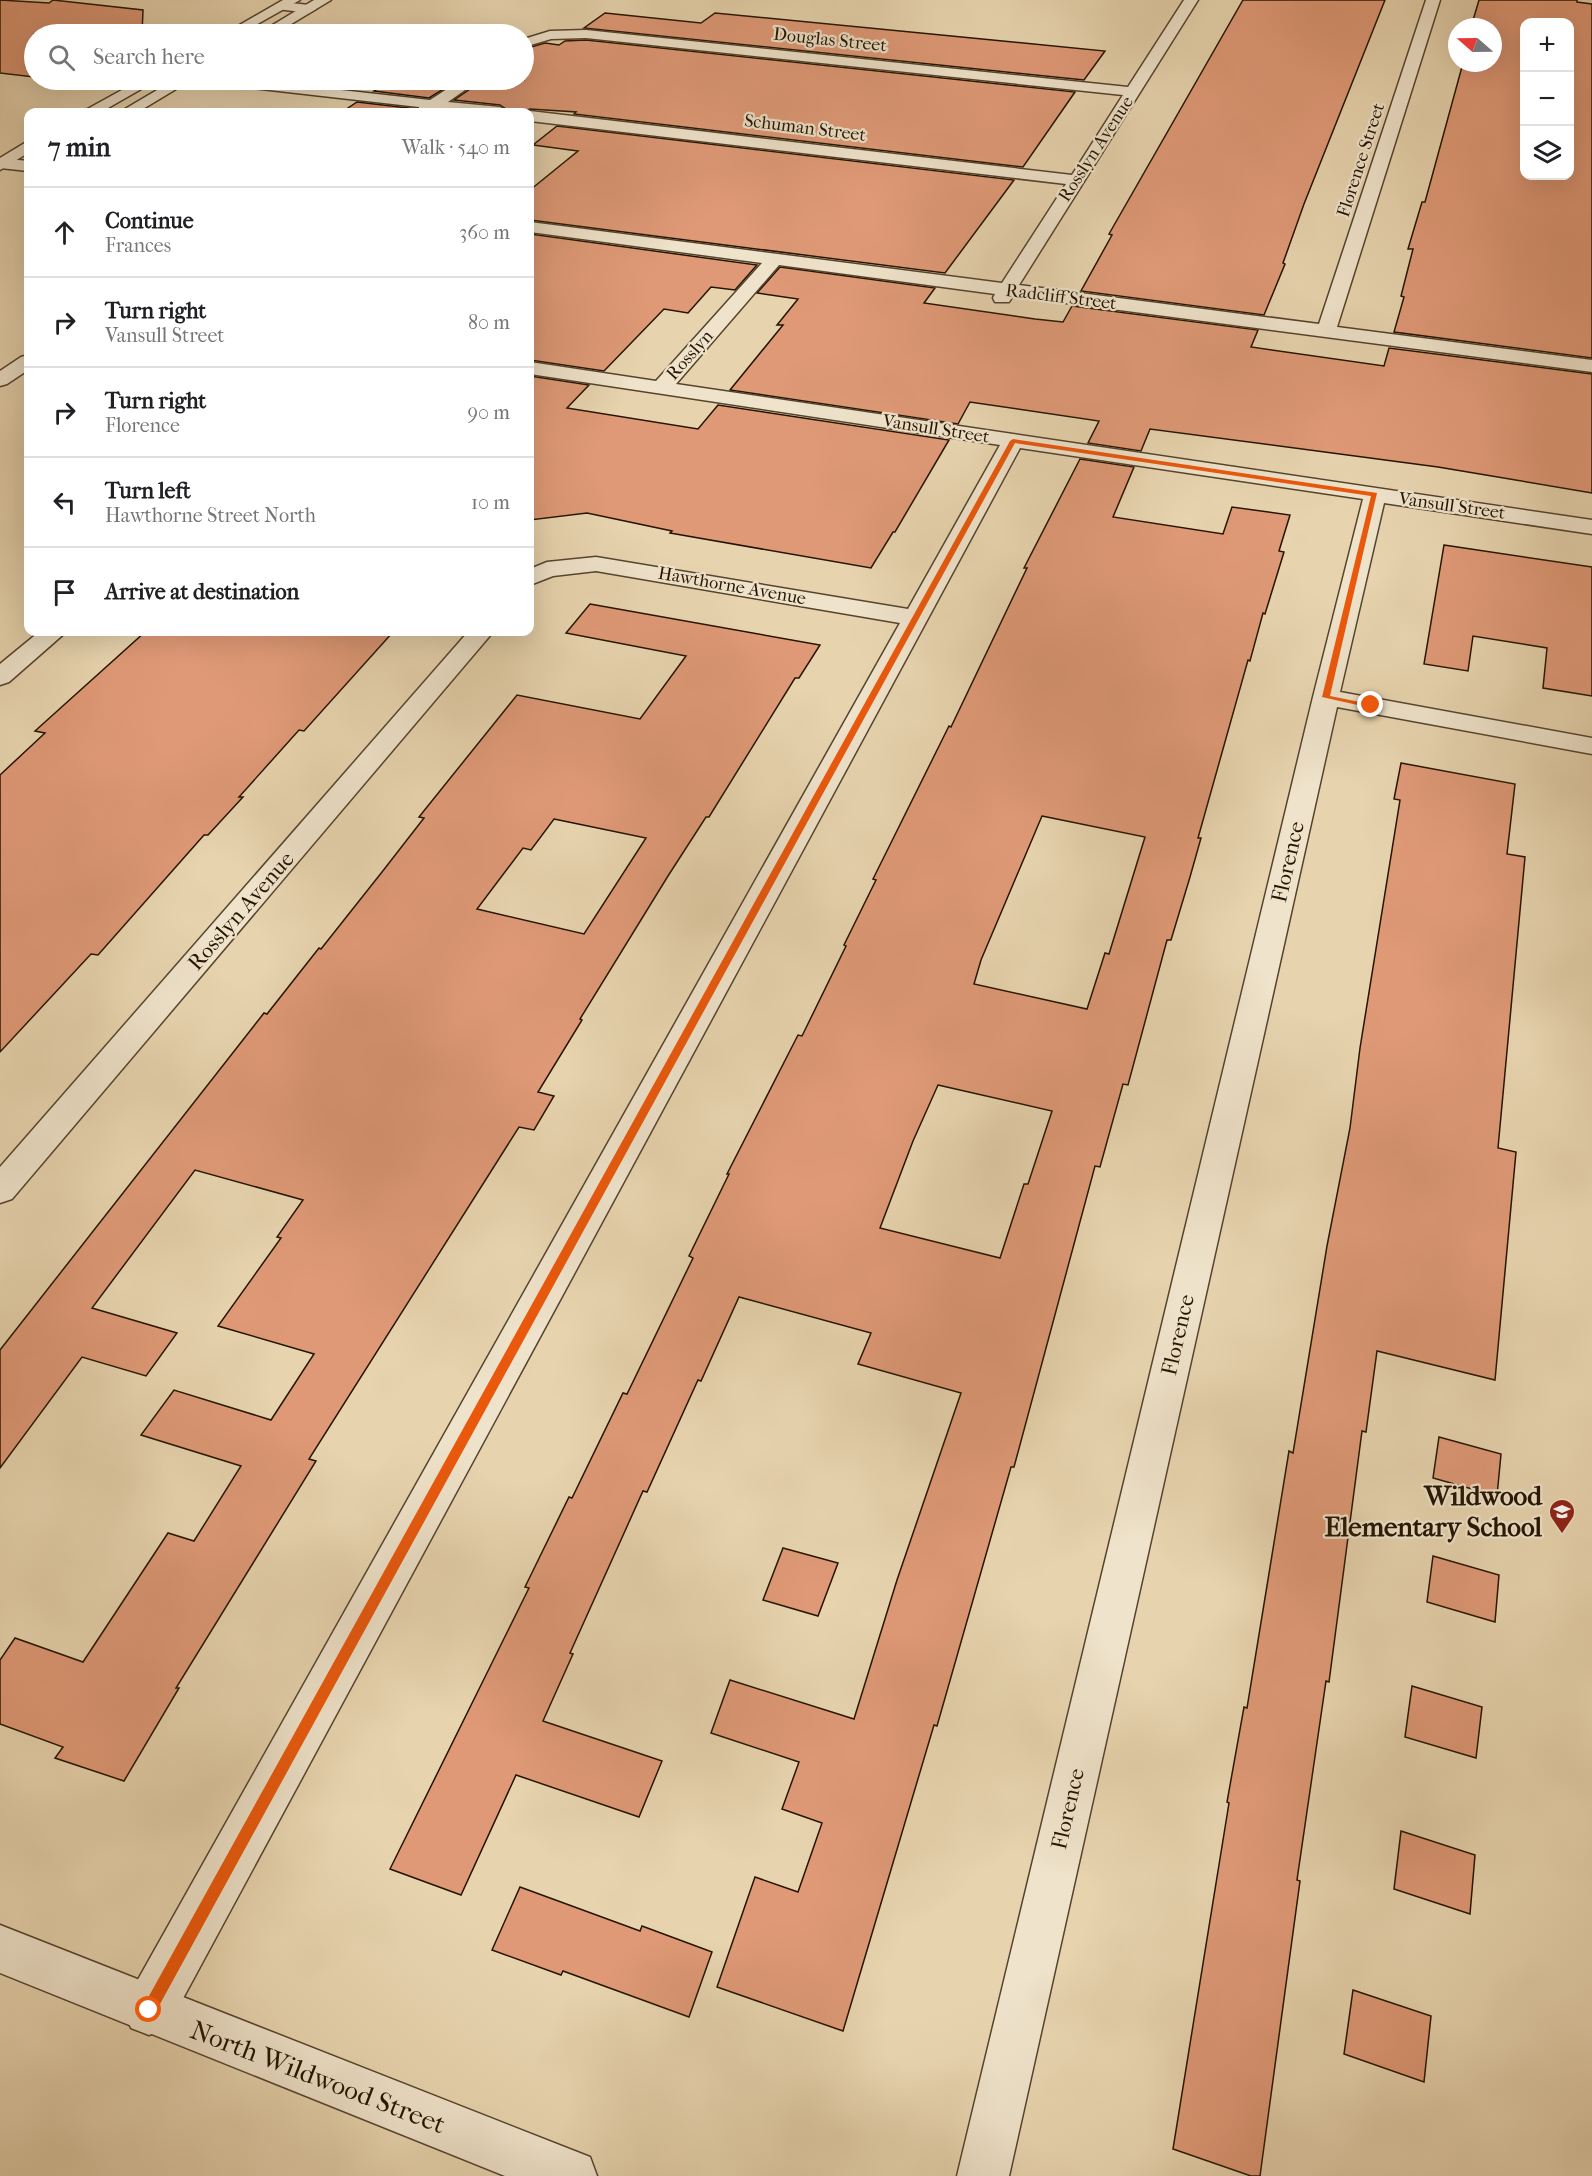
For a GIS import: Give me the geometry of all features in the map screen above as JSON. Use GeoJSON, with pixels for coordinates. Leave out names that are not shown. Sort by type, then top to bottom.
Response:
{"type":"FeatureCollection","features":[{"type":"Feature","properties":{"kind":"street"},"geometry":{"type":"LineString","coordinates":[[281,24],[324,0]]}},
{"type":"Feature","properties":{"kind":"street","name":"Rosslyn Avenue"},"geometry":{"type":"LineString","coordinates":[[1005,294],[1191,0]]}},
{"type":"Feature","properties":{"kind":"street","name":"Florence Street"},"geometry":{"type":"LineString","coordinates":[[1326,332],[1433,0]]}},
{"type":"Feature","properties":{"kind":"street"},"geometry":{"type":"LineString","coordinates":[[249,24],[288,3],[309,9]]}},
{"type":"Feature","properties":{"kind":"street","name":"Douglas Street"},"geometry":{"type":"LineString","coordinates":[[534,40],[550,35],[586,34],[1134,92]]}},
{"type":"Feature","properties":{"kind":"street"},"geometry":{"type":"LineString","coordinates":[[98,108],[131,90]]}},
{"type":"Feature","properties":{"kind":"street"},"geometry":{"type":"LineString","coordinates":[[133,108],[166,90]]}},
{"type":"Feature","properties":{"kind":"street"},"geometry":{"type":"LineString","coordinates":[[289,90],[420,108]]}},
{"type":"Feature","properties":{"kind":"street"},"geometry":{"type":"LineString","coordinates":[[428,108],[455,90]]}},
{"type":"Feature","properties":{"kind":"street","name":"Schuman Street"},"geometry":{"type":"LineString","coordinates":[[534,116],[1075,180]]}},
{"type":"Feature","properties":{"kind":"street"},"geometry":{"type":"LineString","coordinates":[[1,163],[24,149]]}},
{"type":"Feature","properties":{"kind":"street"},"geometry":{"type":"LineString","coordinates":[[1,163],[24,166]]}},
{"type":"Feature","properties":{"kind":"street"},"geometry":{"type":"LineString","coordinates":[[0,180],[24,169]]}},
{"type":"Feature","properties":{"kind":"street","name":"Radcliff Street"},"geometry":{"type":"LineString","coordinates":[[534,228],[775,259],[1005,294],[1592,366]]}},
{"type":"Feature","properties":{"kind":"street","name":"Rosslyn"},"geometry":{"type":"LineString","coordinates":[[661,388],[775,259]]}},
{"type":"Feature","properties":{"kind":"street"},"geometry":{"type":"LineString","coordinates":[[0,380],[24,364]]}},
{"type":"Feature","properties":{"kind":"street","name":"Vansull Street"},"geometry":{"type":"LineString","coordinates":[[534,369],[1592,527]]}},
{"type":"Feature","properties":{"kind":"street"},"geometry":{"type":"LineString","coordinates":[[149,2010],[1013,441]]}},
{"type":"Feature","properties":{"kind":"street","name":"Florence"},"geometry":{"type":"LineString","coordinates":[[983,2176],[1326,697],[1375,495]]}},
{"type":"Feature","properties":{"kind":"street","name":"Hawthorne Avenue"},"geometry":{"type":"LineString","coordinates":[[538,573],[596,564],[915,618]]}},
{"type":"Feature","properties":{"kind":"street"},"geometry":{"type":"LineString","coordinates":[[0,678],[49,636]]}},
{"type":"Feature","properties":{"kind":"street","name":"Rosslyn Avenue"},"geometry":{"type":"LineString","coordinates":[[0,1190],[478,636]]}},
{"type":"Feature","properties":{"kind":"street"},"geometry":{"type":"LineString","coordinates":[[1326,697],[1592,746]]}},
{"type":"Feature","properties":{"kind":"street","name":"North Wildwood Street"},"geometry":{"type":"LineString","coordinates":[[0,1949],[571,2176]]}},
{"type":"Feature","properties":{"kind":"building"},"geometry":{"type":"Polygon","coordinates":[[[0,0],[49,3],[53,0],[143,10],[142,24],[24,24],[24,76],[0,73],[0,0]]]}},
{"type":"Feature","properties":{"kind":"building"},"geometry":{"type":"Polygon","coordinates":[[[1243,0],[1385,0],[1304,204],[1283,263],[1285,264],[1264,315],[1081,291],[1112,235],[1109,234],[1243,0]]]}},
{"type":"Feature","properties":{"kind":"building"},"geometry":{"type":"Polygon","coordinates":[[[1479,0],[1577,0],[1577,2],[1592,4],[1592,358],[1394,332],[1404,297],[1401,296],[1413,249],[1408,249],[1422,202],[1425,202],[1461,72],[1502,72],[1502,18],[1474,18],[1479,0]]]}},
{"type":"Feature","properties":{"kind":"building"},"geometry":{"type":"Polygon","coordinates":[[[605,13],[701,23],[715,13],[1105,51],[1084,80],[584,28],[605,13]]]}},
{"type":"Feature","properties":{"kind":"building"},"geometry":{"type":"Polygon","coordinates":[[[586,40],[1075,92],[1023,167],[574,114],[576,112],[504,108],[500,105],[454,100],[469,90],[534,90],[534,46],[545,43],[559,45],[565,41],[586,40]]]}},
{"type":"Feature","properties":{"kind":"building"},"geometry":{"type":"Polygon","coordinates":[[[376,90],[442,90],[429,98],[374,91],[376,90]]]}},
{"type":"Feature","properties":{"kind":"building"},"geometry":{"type":"Polygon","coordinates":[[[357,102],[408,108],[348,108],[357,102]]]}},
{"type":"Feature","properties":{"kind":"building"},"geometry":{"type":"Polygon","coordinates":[[[557,126],[1014,180],[945,273],[534,221],[534,187],[578,151],[534,144],[557,126]]]}},
{"type":"Feature","properties":{"kind":"building"},"geometry":{"type":"Polygon","coordinates":[[[534,235],[757,265],[735,290],[711,287],[688,313],[664,309],[604,371],[534,361],[534,235]]]}},
{"type":"Feature","properties":{"kind":"building"},"geometry":{"type":"Polygon","coordinates":[[[780,267],[935,288],[924,303],[1035,319],[1063,322],[1072,306],[1258,330],[1251,347],[1384,366],[1389,348],[1592,374],[1592,493],[1438,467],[1150,429],[1141,451],[1088,443],[1099,421],[970,402],[958,424],[730,390],[783,325],[777,325],[798,299],[757,293],[780,267]]]}},
{"type":"Feature","properties":{"kind":"building"},"geometry":{"type":"Polygon","coordinates":[[[534,377],[589,385],[567,408],[698,429],[718,405],[949,440],[871,568],[670,533],[672,531],[587,513],[534,520],[534,377]]]}},
{"type":"Feature","properties":{"kind":"building"},"geometry":{"type":"Polygon","coordinates":[[[1080,459],[1134,467],[1113,517],[1223,534],[1232,507],[1290,515],[1279,551],[1284,552],[1265,614],[1263,613],[1250,661],[1248,660],[1198,838],[1201,838],[1190,877],[1171,940],[1167,940],[1128,1085],[1123,1084],[1100,1167],[1095,1166],[1014,1467],[1011,1467],[937,1726],[934,1725],[843,2031],[717,1987],[755,1877],[798,1892],[822,1823],[782,1809],[799,1762],[711,1733],[730,1680],[854,1719],[897,1580],[961,1393],[858,1364],[871,1333],[739,1297],[647,1492],[643,1491],[570,1653],[573,1654],[543,1721],[662,1761],[639,1817],[516,1775],[461,1895],[390,1869],[529,1588],[525,1587],[569,1497],[572,1498],[623,1393],[627,1394],[693,1258],[689,1256],[729,1174],[727,1174],[798,1035],[802,1036],[846,946],[844,945],[876,880],[873,879],[949,726],[951,727],[1027,568],[1024,568],[1080,459]],[[1042,816],[981,960],[974,984],[1087,1009],[1105,953],[1109,954],[1145,837],[1042,816]],[[938,1085],[913,1141],[880,1228],[1000,1258],[1024,1184],[1028,1184],[1052,1111],[938,1085]]]}},
{"type":"Feature","properties":{"kind":"building"},"geometry":{"type":"Polygon","coordinates":[[[1444,545],[1592,567],[1592,696],[1543,688],[1547,648],[1473,636],[1468,671],[1424,664],[1444,545]]]}},
{"type":"Feature","properties":{"kind":"building"},"geometry":{"type":"Polygon","coordinates":[[[590,604],[820,645],[799,678],[795,678],[709,817],[706,817],[668,876],[580,1019],[582,1020],[538,1092],[554,1096],[534,1130],[519,1127],[309,1459],[316,1461],[176,1688],[179,1688],[124,1781],[55,1758],[63,1747],[0,1724],[0,1660],[15,1638],[83,1662],[168,1533],[194,1541],[241,1466],[141,1435],[174,1390],[271,1420],[314,1354],[218,1326],[281,1238],[277,1237],[303,1200],[195,1170],[92,1308],[177,1333],[146,1376],[82,1357],[0,1468],[0,1350],[264,1013],[267,1014],[382,872],[424,818],[419,817],[517,695],[640,719],[686,656],[566,633],[590,604]],[[554,819],[531,850],[523,848],[477,909],[584,934],[646,838],[554,819]]]}},
{"type":"Feature","properties":{"kind":"building"},"geometry":{"type":"Polygon","coordinates":[[[141,636],[389,636],[304,731],[299,730],[239,797],[243,797],[208,835],[204,835],[98,955],[91,954],[0,1052],[0,775],[45,733],[35,731],[141,636]]]}},
{"type":"Feature","properties":{"kind":"building"},"geometry":{"type":"Polygon","coordinates":[[[1401,763],[1515,784],[1507,854],[1525,857],[1498,1148],[1516,1152],[1495,1380],[1377,1351],[1366,1432],[1362,1431],[1329,1682],[1326,1681],[1297,1880],[1300,1881],[1260,2176],[1251,2176],[1173,2149],[1229,1803],[1227,1802],[1244,1707],[1247,1708],[1289,1451],[1293,1453],[1327,1246],[1350,1128],[1360,1048],[1400,800],[1394,799],[1401,763]]]}},
{"type":"Feature","properties":{"kind":"building"},"geometry":{"type":"Polygon","coordinates":[[[1439,1437],[1501,1454],[1497,1496],[1433,1478],[1439,1437]]]}},
{"type":"Feature","properties":{"kind":"building"},"geometry":{"type":"Polygon","coordinates":[[[783,1548],[838,1563],[818,1616],[763,1600],[783,1548]]]}},
{"type":"Feature","properties":{"kind":"building"},"geometry":{"type":"Polygon","coordinates":[[[1433,1556],[1499,1575],[1495,1622],[1427,1602],[1433,1556]]]}},
{"type":"Feature","properties":{"kind":"building"},"geometry":{"type":"Polygon","coordinates":[[[1412,1686],[1482,1707],[1476,1758],[1405,1737],[1412,1686]]]}},
{"type":"Feature","properties":{"kind":"building"},"geometry":{"type":"Polygon","coordinates":[[[1401,1831],[1475,1855],[1470,1914],[1394,1889],[1401,1831]]]}},
{"type":"Feature","properties":{"kind":"building"},"geometry":{"type":"Polygon","coordinates":[[[520,1887],[640,1931],[642,1926],[712,1952],[689,2017],[563,1971],[561,1975],[492,1950],[520,1887]]]}},
{"type":"Feature","properties":{"kind":"building"},"geometry":{"type":"Polygon","coordinates":[[[1353,1990],[1431,2016],[1424,2082],[1344,2054],[1353,1990]]]}},
{"type":"Feature","properties":{"kind":"place","name":"Wildwood Elementary School"},"geometry":{"type":"Point","coordinates":[1562,1535]}},
{"type":"Feature","properties":{"kind":"route"},"geometry":{"type":"LineString","coordinates":[[149,2010],[1013,441],[1375,495],[1326,697],[1371,705]]}}]}
